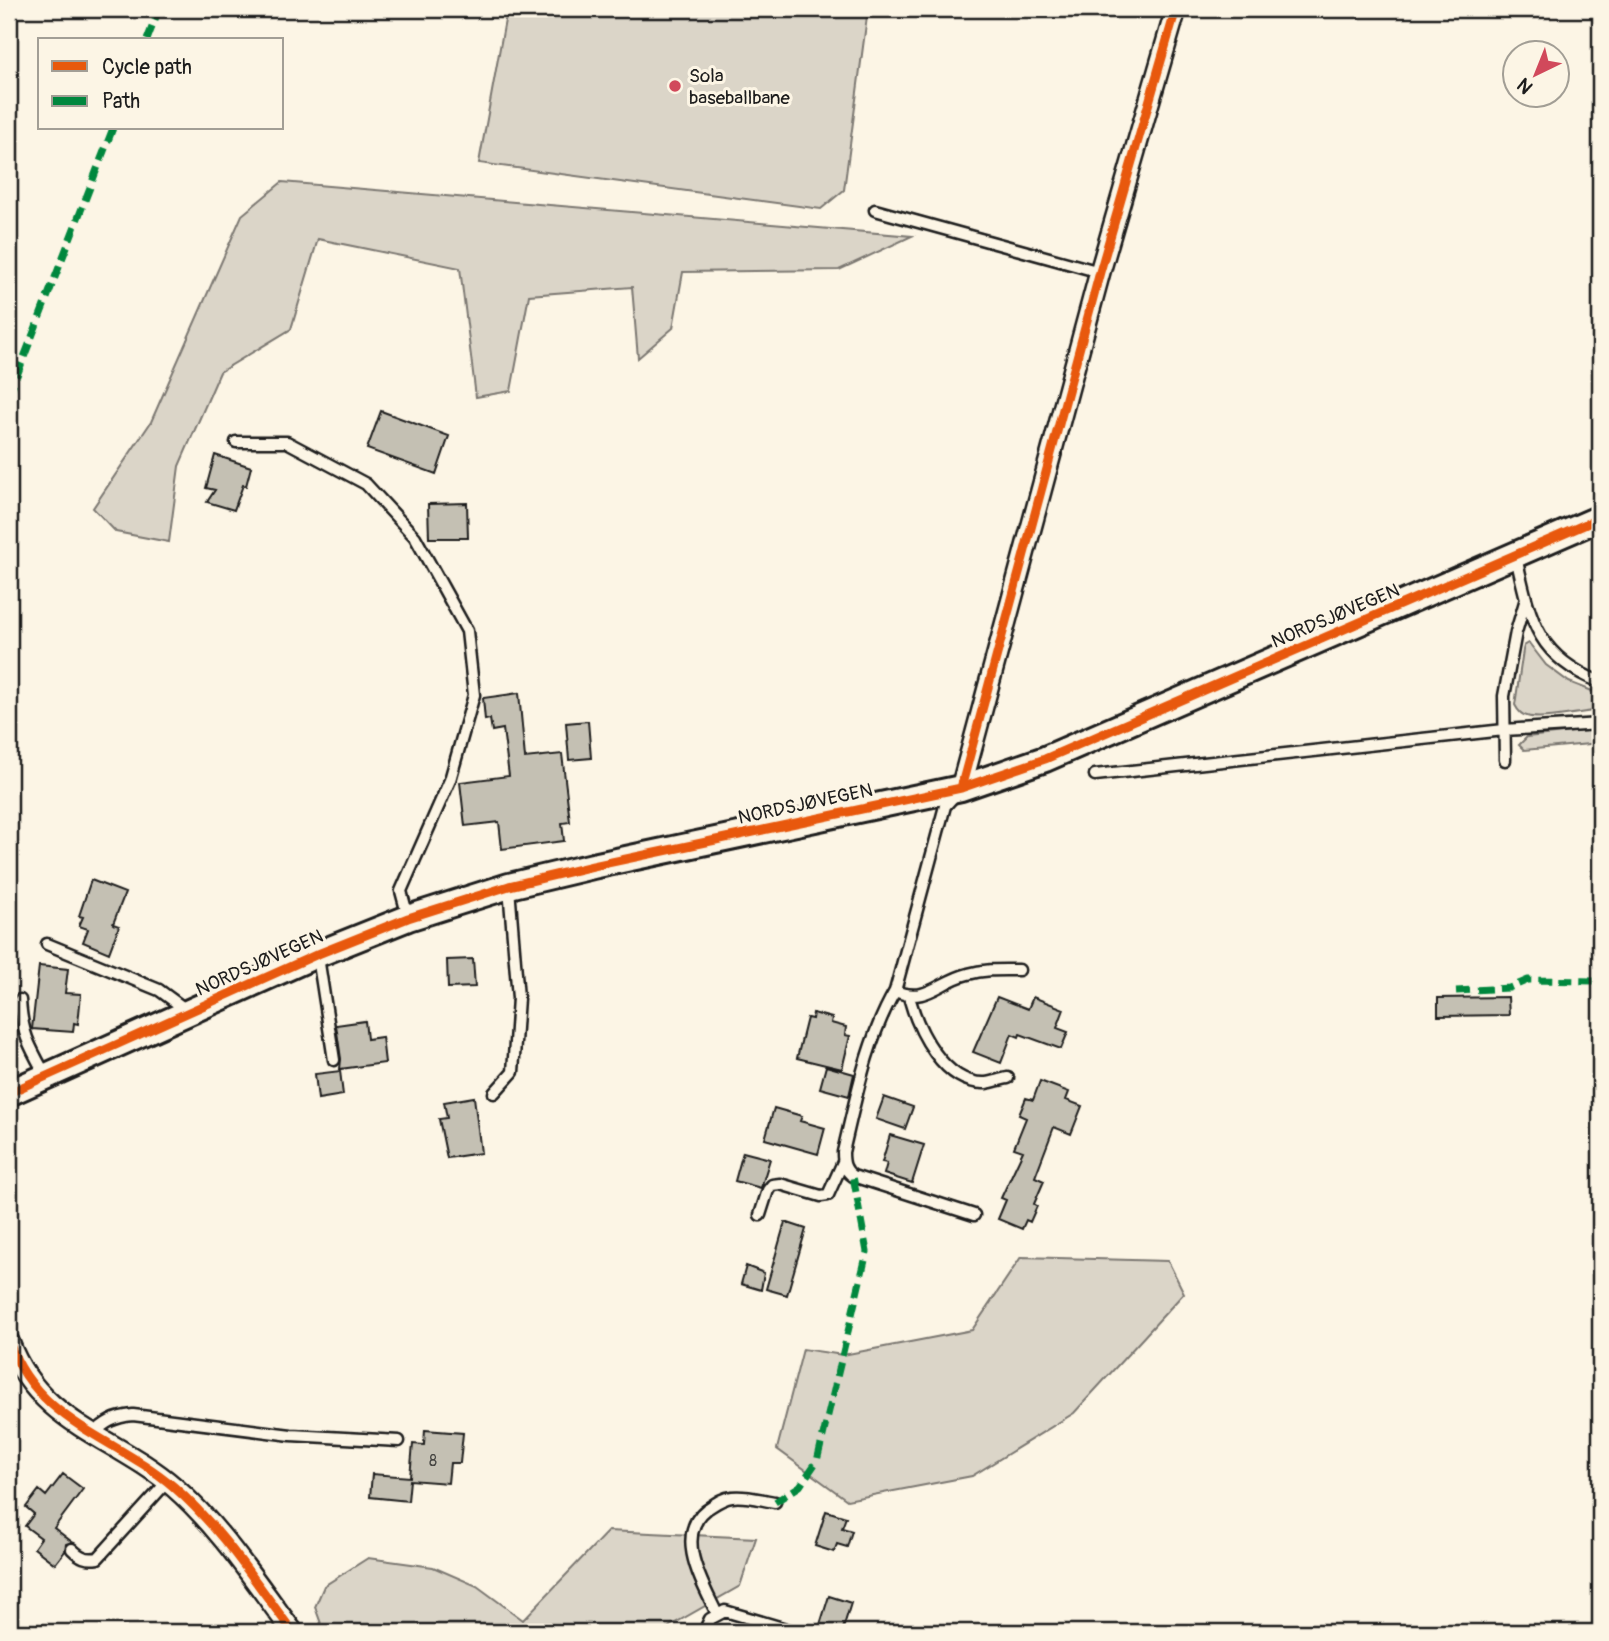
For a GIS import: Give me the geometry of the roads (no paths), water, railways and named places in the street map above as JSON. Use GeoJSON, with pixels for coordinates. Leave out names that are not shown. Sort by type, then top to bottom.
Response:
{"type":"FeatureCollection","features":[{"type":"Feature","properties":{"kind":"street"},"geometry":{"type":"LineString","coordinates":[[961,788],[1100,272],[1176,9]]}},
{"type":"Feature","properties":{"kind":"street","name":"NORDSJØVEGEN"},"geometry":{"type":"LineString","coordinates":[[9,1093],[318,954],[408,918],[509,886],[593,866],[961,788],[1045,759],[1600,518]]}},
{"type":"Feature","properties":{"kind":"street"},"geometry":{"type":"LineString","coordinates":[[9,1342],[26,1377],[43,1399],[92,1435],[140,1462],[167,1482],[198,1511],[229,1547],[293,1632]]}},
{"type":"Feature","properties":{"kind":"lane"},"geometry":{"type":"LineString","coordinates":[[876,210],[1100,272]]}},
{"type":"Feature","properties":{"kind":"lane"},"geometry":{"type":"LineString","coordinates":[[236,442],[287,442],[366,484],[415,537],[467,631],[474,695],[450,780],[401,891],[408,918]]}},
{"type":"Feature","properties":{"kind":"lane"},"geometry":{"type":"LineString","coordinates":[[1516,556],[1525,602],[1543,643],[1563,662],[1600,682]]}},
{"type":"Feature","properties":{"kind":"lane"},"geometry":{"type":"LineString","coordinates":[[1505,760],[1504,696],[1516,632],[1525,602]]}},
{"type":"Feature","properties":{"kind":"lane"},"geometry":{"type":"LineString","coordinates":[[1095,775],[1504,730],[1600,724]]}},
{"type":"Feature","properties":{"kind":"lane"},"geometry":{"type":"LineString","coordinates":[[760,1215],[772,1185],[780,1184],[821,1196],[828,1195],[833,1188],[882,1015],[895,991],[945,806],[961,788]]}},
{"type":"Feature","properties":{"kind":"lane"},"geometry":{"type":"LineString","coordinates":[[494,1093],[513,1072],[519,998],[509,886]]}},
{"type":"Feature","properties":{"kind":"lane"},"geometry":{"type":"LineString","coordinates":[[47,944],[159,990],[189,1012]]}},
{"type":"Feature","properties":{"kind":"lane"},"geometry":{"type":"LineString","coordinates":[[318,954],[334,1060]]}},
{"type":"Feature","properties":{"kind":"lane"},"geometry":{"type":"LineString","coordinates":[[895,991],[909,997],[971,973],[1019,970]]}},
{"type":"Feature","properties":{"kind":"lane"},"geometry":{"type":"LineString","coordinates":[[909,997],[916,1021],[926,1039],[954,1073],[968,1080],[985,1083],[1007,1078]]}},
{"type":"Feature","properties":{"kind":"lane"},"geometry":{"type":"LineString","coordinates":[[20,1000],[24,1033],[46,1076]]}},
{"type":"Feature","properties":{"kind":"lane"},"geometry":{"type":"LineString","coordinates":[[842,1162],[847,1172],[853,1176],[974,1215]]}},
{"type":"Feature","properties":{"kind":"lane"},"geometry":{"type":"LineString","coordinates":[[92,1435],[105,1422],[118,1416],[133,1415],[291,1435],[399,1441]]}},
{"type":"Feature","properties":{"kind":"lane"},"geometry":{"type":"LineString","coordinates":[[72,1549],[80,1557],[98,1558],[167,1482]]}},
{"type":"Feature","properties":{"kind":"lane"},"geometry":{"type":"LineString","coordinates":[[717,1614],[694,1559],[690,1539],[693,1525],[701,1513],[718,1501],[733,1496],[775,1502]]}},
{"type":"Feature","properties":{"kind":"lane"},"geometry":{"type":"LineString","coordinates":[[704,1632],[710,1619],[725,1611],[796,1632]]}},
{"type":"Feature","properties":{"kind":"place","name":"Sola baseballbane"},"geometry":{"type":"Point","coordinates":[675,86]}}]}
